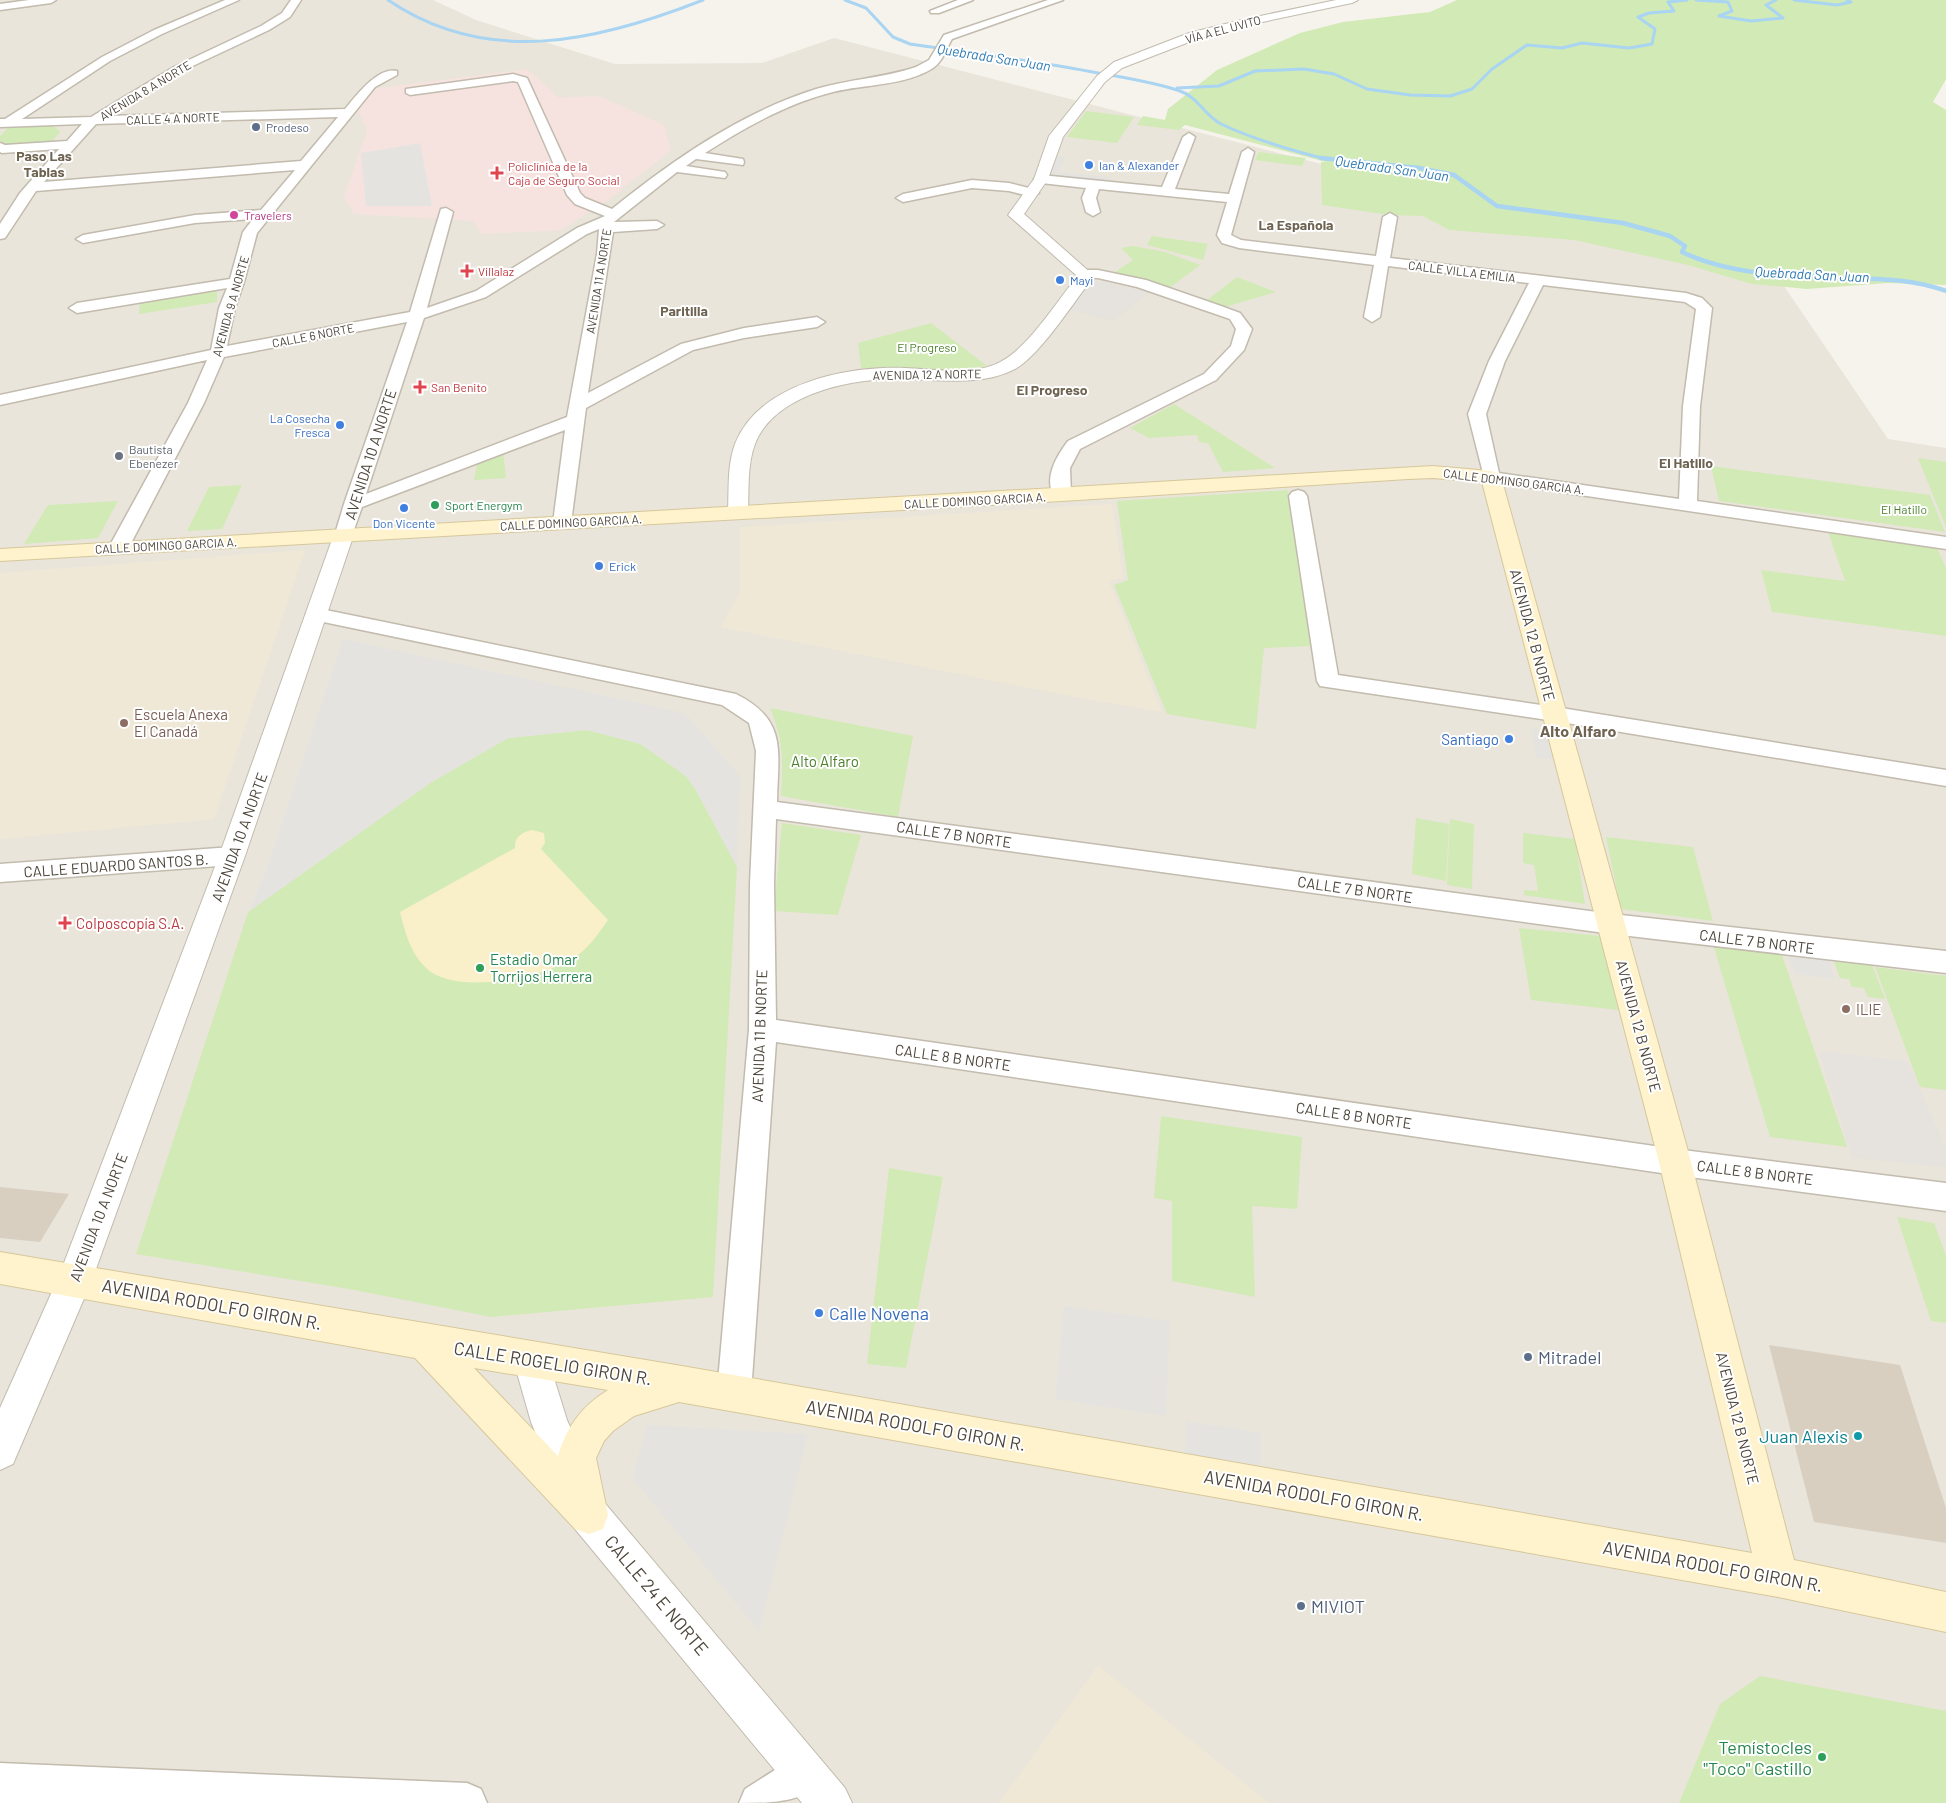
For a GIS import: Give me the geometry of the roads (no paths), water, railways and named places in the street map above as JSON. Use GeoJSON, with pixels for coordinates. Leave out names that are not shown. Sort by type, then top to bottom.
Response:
{"type":"FeatureCollection","features":[{"type":"Feature","properties":{"kind":"main road","name":"CALLE DOMINGO GARCIA A."},"geometry":{"type":"LineString","coordinates":[[0,555],[344,534],[1062,495],[1433,472],[1491,477]]}},
{"type":"Feature","properties":{"kind":"main road","name":"AVENIDA 12 B NORTE"},"geometry":{"type":"LineString","coordinates":[[1491,477],[1675,1162],[1778,1577]]}},
{"type":"Feature","properties":{"kind":"main road","name":"AVENIDA RODOLFO GIRON R."},"geometry":{"type":"LineString","coordinates":[[0,1268],[424,1342]]}},
{"type":"Feature","properties":{"kind":"main road","name":"CALLE ROGELIO GIRON R."},"geometry":{"type":"LineString","coordinates":[[424,1342],[682,1384]]}},
{"type":"Feature","properties":{"kind":"main road"},"geometry":{"type":"LineString","coordinates":[[424,1342],[589,1515]]}},
{"type":"Feature","properties":{"kind":"main road","name":"AVENIDA RODOLFO GIRON R."},"geometry":{"type":"LineString","coordinates":[[682,1384],[1778,1577],[1946,1612]]}},
{"type":"Feature","properties":{"kind":"main road"},"geometry":{"type":"LineString","coordinates":[[589,1515],[576,1457],[587,1433],[603,1413],[620,1403],[636,1395],[682,1384]]}},
{"type":"Feature","properties":{"kind":"street"},"geometry":{"type":"LineString","coordinates":[[0,7],[51,0]]}},
{"type":"Feature","properties":{"kind":"street"},"geometry":{"type":"LineString","coordinates":[[0,133],[4,123],[106,59],[158,32],[234,0]]}},
{"type":"Feature","properties":{"kind":"street","name":"AVENIDA 8 A NORTE"},"geometry":{"type":"LineString","coordinates":[[0,235],[33,187],[91,122],[142,89],[178,69],[264,28],[286,15],[296,0]]}},
{"type":"Feature","properties":{"kind":"street"},"geometry":{"type":"LineString","coordinates":[[935,11],[968,0]]}},
{"type":"Feature","properties":{"kind":"street","name":"AVENIDA 11 A NORTE"},"geometry":{"type":"LineString","coordinates":[[562,522],[577,412],[609,222],[692,154],[753,120],[829,89],[912,72],[929,65],[939,54],[948,37],[1058,0]]}},
{"type":"Feature","properties":{"kind":"street","name":"VÍA A EL UVITO"},"geometry":{"type":"LineString","coordinates":[[1041,179],[1056,136],[1101,79],[1118,65],[1193,36],[1241,23],[1352,0]]}},
{"type":"Feature","properties":{"kind":"street","name":"AVENIDA 9 A NORTE"},"geometry":{"type":"LineString","coordinates":[[119,548],[196,403],[218,353],[228,308],[250,232],[303,165],[371,85],[393,72]]}},
{"type":"Feature","properties":{"kind":"street"},"geometry":{"type":"LineString","coordinates":[[371,85],[390,84],[434,76]]}},
{"type":"Feature","properties":{"kind":"street"},"geometry":{"type":"LineString","coordinates":[[410,91],[513,77],[523,80],[574,195],[580,202],[609,222],[657,225]]}},
{"type":"Feature","properties":{"kind":"street","name":"CALLE 4 A NORTE"},"geometry":{"type":"LineString","coordinates":[[4,123],[91,122],[347,113]]}},
{"type":"Feature","properties":{"kind":"street"},"geometry":{"type":"LineString","coordinates":[[1167,192],[1188,136]]}},
{"type":"Feature","properties":{"kind":"street"},"geometry":{"type":"LineString","coordinates":[[0,147],[2,149],[70,145]]}},
{"type":"Feature","properties":{"kind":"street"},"geometry":{"type":"LineString","coordinates":[[1062,495],[1059,476],[1062,460],[1074,445],[1210,377],[1238,346],[1244,329],[1235,316],[1216,308],[1141,283],[1098,274],[1084,274],[1016,215],[1041,179],[1235,199],[1248,152]]}},
{"type":"Feature","properties":{"kind":"street"},"geometry":{"type":"LineString","coordinates":[[692,154],[738,162]]}},
{"type":"Feature","properties":{"kind":"street"},"geometry":{"type":"LineString","coordinates":[[33,187],[303,165]]}},
{"type":"Feature","properties":{"kind":"street"},"geometry":{"type":"LineString","coordinates":[[673,168],[720,175]]}},
{"type":"Feature","properties":{"kind":"street"},"geometry":{"type":"LineString","coordinates":[[903,198],[972,184],[1009,187],[1032,194]]}},
{"type":"Feature","properties":{"kind":"street"},"geometry":{"type":"LineString","coordinates":[[1093,212],[1089,198],[1094,185]]}},
{"type":"Feature","properties":{"kind":"street","name":"CALLE VILLA EMILIA"},"geometry":{"type":"LineString","coordinates":[[1235,199],[1224,235],[1227,240],[1239,244],[1384,260],[1698,301],[1704,308],[1693,372],[1687,433],[1688,505]]}},
{"type":"Feature","properties":{"kind":"street","name":"AVENIDA 10 A NORTE"},"geometry":{"type":"LineString","coordinates":[[0,1451],[75,1280],[232,856],[344,534],[417,315],[446,212]]}},
{"type":"Feature","properties":{"kind":"street"},"geometry":{"type":"LineString","coordinates":[[83,239],[195,219],[264,214]]}},
{"type":"Feature","properties":{"kind":"street"},"geometry":{"type":"LineString","coordinates":[[1372,317],[1384,260],[1390,217]]}},
{"type":"Feature","properties":{"kind":"street","name":"CALLE 6 NORTE"},"geometry":{"type":"LineString","coordinates":[[0,400],[218,353],[417,315],[454,305],[481,294],[582,231],[609,222]]}},
{"type":"Feature","properties":{"kind":"street","name":"AVENIDA 12 A NORTE"},"geometry":{"type":"LineString","coordinates":[[738,512],[740,465],[747,435],[764,417],[785,401],[827,380],[854,375],[890,373],[955,375],[1000,370],[1012,365],[1022,356],[1082,280],[1084,274]]}},
{"type":"Feature","properties":{"kind":"street"},"geometry":{"type":"LineString","coordinates":[[1491,477],[1477,414],[1497,362],[1538,280]]}},
{"type":"Feature","properties":{"kind":"street"},"geometry":{"type":"LineString","coordinates":[[77,308],[237,282]]}},
{"type":"Feature","properties":{"kind":"street"},"geometry":{"type":"LineString","coordinates":[[353,504],[374,498],[577,412],[688,347],[744,333],[817,322]]}},
{"type":"Feature","properties":{"kind":"street","name":"CALLE DOMINGO GARCIA A."},"geometry":{"type":"LineString","coordinates":[[1491,477],[1945,544]]}},
{"type":"Feature","properties":{"kind":"street"},"geometry":{"type":"LineString","coordinates":[[1298,496],[1328,681],[1555,714],[1946,778]]}},
{"type":"Feature","properties":{"kind":"street","name":"AVENIDA 11 B NORTE"},"geometry":{"type":"LineString","coordinates":[[316,614],[728,699],[748,709],[761,719],[766,734],[768,751],[762,883],[763,1029],[734,1393]]}},
{"type":"Feature","properties":{"kind":"street","name":"CALLE 7 B NORTE"},"geometry":{"type":"LineString","coordinates":[[765,809],[1612,924],[1946,962]]}},
{"type":"Feature","properties":{"kind":"street","name":"CALLE EDUARDO SANTOS B."},"geometry":{"type":"LineString","coordinates":[[0,873],[232,856]]}},
{"type":"Feature","properties":{"kind":"street","name":"CALLE 8 B NORTE"},"geometry":{"type":"LineString","coordinates":[[763,1029],[1675,1162],[1946,1197]]}},
{"type":"Feature","properties":{"kind":"street","name":"CALLE 24 E NORTE"},"geometry":{"type":"LineString","coordinates":[[531,1359],[549,1422],[589,1515],[818,1788]]}},
{"type":"Feature","properties":{"kind":"street"},"geometry":{"type":"LineString","coordinates":[[0,1783],[467,1803]]}},
{"type":"Feature","properties":{"kind":"street"},"geometry":{"type":"LineString","coordinates":[[759,1803],[818,1788]]}},
{"type":"Feature","properties":{"kind":"waterway","name":"Quebrada San Juan"},"geometry":{"type":"LineString","coordinates":[[388,0],[426,21],[465,34],[504,41],[544,41],[584,36],[664,15],[703,0]]}},
{"type":"Feature","properties":{"kind":"waterway","name":"Quebrada San Juan"},"geometry":{"type":"LineString","coordinates":[[845,0],[866,8],[893,37],[910,44],[1004,57],[1139,80],[1170,88],[1192,98],[1215,121],[1221,124],[1273,144],[1323,158]]}},
{"type":"Feature","properties":{"kind":"waterway"},"geometry":{"type":"LineString","coordinates":[[1177,88],[1219,86],[1255,71],[1304,69],[1334,74],[1367,89],[1410,95],[1450,96],[1472,89],[1492,69],[1527,45],[1562,48],[1582,43],[1629,48],[1652,44],[1655,29],[1638,17],[1649,13],[1674,11],[1668,2],[1687,0]]}},
{"type":"Feature","properties":{"kind":"waterway"},"geometry":{"type":"LineString","coordinates":[[1696,0],[1728,2],[1732,11],[1719,16],[1751,21],[1783,18],[1766,5],[1776,0]]}},
{"type":"Feature","properties":{"kind":"waterway"},"geometry":{"type":"LineString","coordinates":[[1794,0],[1837,5],[1851,2],[1847,0]]}},
{"type":"Feature","properties":{"kind":"waterway","name":"Quebrada San Juan"},"geometry":{"type":"LineString","coordinates":[[1323,158],[1419,168],[1454,175],[1497,206],[1623,223],[1670,236],[1685,246],[1682,252],[1721,266],[1784,275],[1897,280],[1922,284],[1946,291]]}},
{"type":"Feature","properties":{"kind":"place","name":"Prodeso"},"geometry":{"type":"Point","coordinates":[256,127]}},
{"type":"Feature","properties":{"kind":"place","name":"Ian & Alexander"},"geometry":{"type":"Point","coordinates":[1089,165]}},
{"type":"Feature","properties":{"kind":"place","name":"Policlínica de la Caja de Seguro Social"},"geometry":{"type":"Point","coordinates":[497,173]}},
{"type":"Feature","properties":{"kind":"place","name":"Travelers"},"geometry":{"type":"Point","coordinates":[234,215]}},
{"type":"Feature","properties":{"kind":"place","name":"Villalaz"},"geometry":{"type":"Point","coordinates":[467,271]}},
{"type":"Feature","properties":{"kind":"place","name":"Mayi"},"geometry":{"type":"Point","coordinates":[1060,280]}},
{"type":"Feature","properties":{"kind":"place","name":"San Benito"},"geometry":{"type":"Point","coordinates":[420,387]}},
{"type":"Feature","properties":{"kind":"place","name":"La Cosecha Fresca"},"geometry":{"type":"Point","coordinates":[340,425]}},
{"type":"Feature","properties":{"kind":"place","name":"Bautista Ebenezer"},"geometry":{"type":"Point","coordinates":[119,456]}},
{"type":"Feature","properties":{"kind":"place","name":"Sport Energym"},"geometry":{"type":"Point","coordinates":[435,505]}},
{"type":"Feature","properties":{"kind":"place","name":"Don Vicente"},"geometry":{"type":"Point","coordinates":[404,508]}},
{"type":"Feature","properties":{"kind":"place","name":"Erick"},"geometry":{"type":"Point","coordinates":[599,566]}},
{"type":"Feature","properties":{"kind":"place","name":"Escuela Anexa El Canadá"},"geometry":{"type":"Point","coordinates":[124,723]}},
{"type":"Feature","properties":{"kind":"place","name":"Santiago"},"geometry":{"type":"Point","coordinates":[1509,739]}},
{"type":"Feature","properties":{"kind":"place","name":"Colposcopía S.A."},"geometry":{"type":"Point","coordinates":[65,923]}},
{"type":"Feature","properties":{"kind":"place","name":"Estadio Omar Torrijos Herrera"},"geometry":{"type":"Point","coordinates":[480,968]}},
{"type":"Feature","properties":{"kind":"place","name":"ILIE"},"geometry":{"type":"Point","coordinates":[1846,1009]}},
{"type":"Feature","properties":{"kind":"place","name":"Calle Novena"},"geometry":{"type":"Point","coordinates":[819,1313]}},
{"type":"Feature","properties":{"kind":"place","name":"Mitradel"},"geometry":{"type":"Point","coordinates":[1528,1357]}},
{"type":"Feature","properties":{"kind":"place","name":"Juan Alexis"},"geometry":{"type":"Point","coordinates":[1858,1436]}},
{"type":"Feature","properties":{"kind":"place","name":"MIVIOT"},"geometry":{"type":"Point","coordinates":[1301,1606]}},
{"type":"Feature","properties":{"kind":"place","name":"Temístocles \"Toco\" Castillo"},"geometry":{"type":"Point","coordinates":[1822,1757]}},
{"type":"Feature","properties":{"kind":"district","name":"Paso Las Tablas"},"geometry":{"type":"Point","coordinates":[44,164]}},
{"type":"Feature","properties":{"kind":"district","name":"La Española"},"geometry":{"type":"Point","coordinates":[1296,224]}},
{"type":"Feature","properties":{"kind":"district","name":"Paritilla"},"geometry":{"type":"Point","coordinates":[684,310]}},
{"type":"Feature","properties":{"kind":"district","name":"El Progreso"},"geometry":{"type":"Point","coordinates":[1052,389]}},
{"type":"Feature","properties":{"kind":"district","name":"El Hatillo"},"geometry":{"type":"Point","coordinates":[1686,462]}},
{"type":"Feature","properties":{"kind":"district","name":"Alto Alfaro"},"geometry":{"type":"Point","coordinates":[1578,730]}}]}
